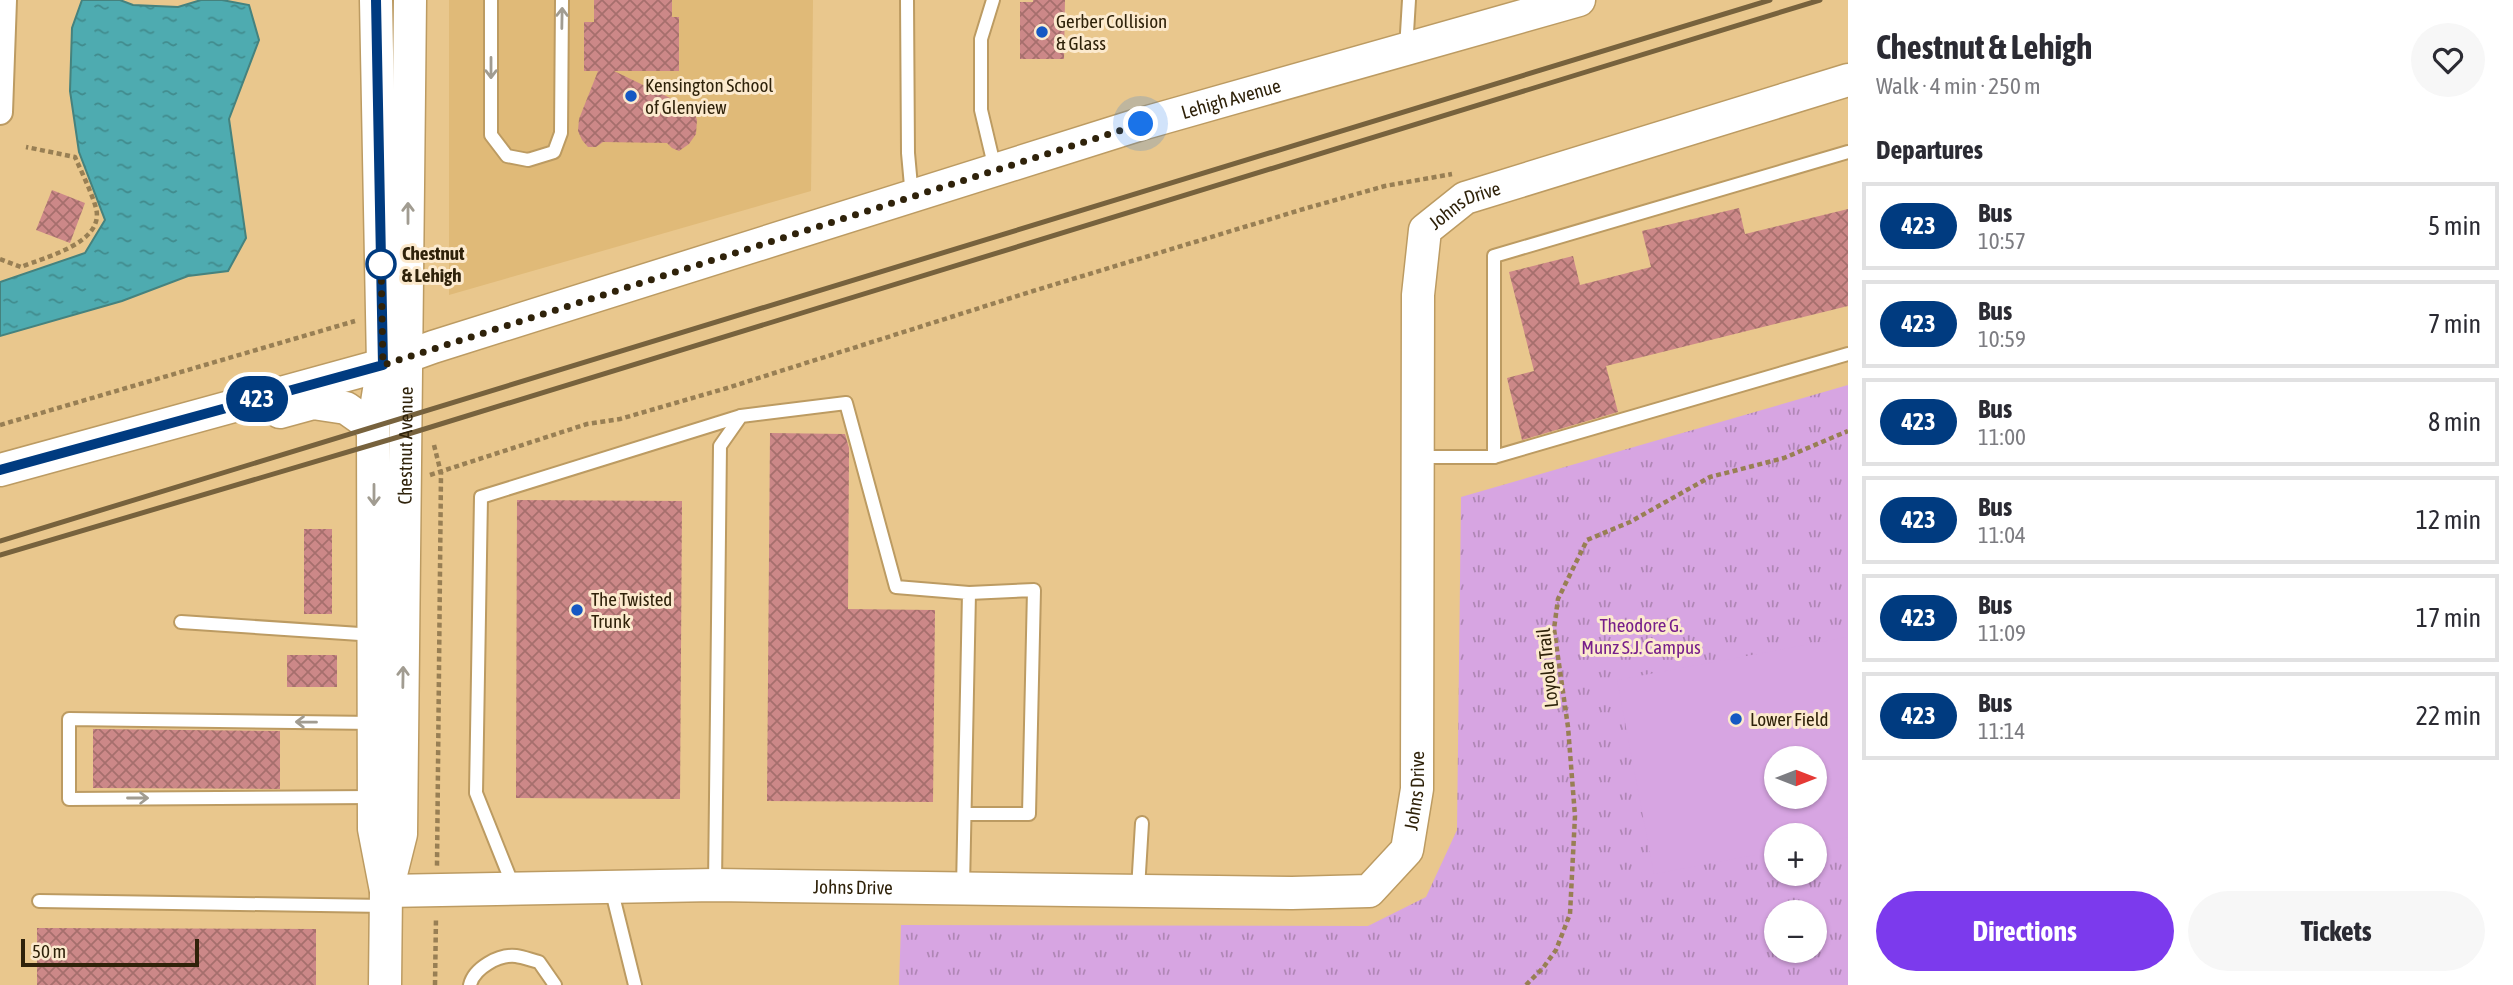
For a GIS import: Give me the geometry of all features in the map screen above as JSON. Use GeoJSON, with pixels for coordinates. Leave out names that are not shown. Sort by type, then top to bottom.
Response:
{"type":"FeatureCollection","features":[{"type":"Feature","properties":{"kind":"street"},"geometry":{"type":"LineString","coordinates":[[0,104],[4,0]]}},
{"type":"Feature","properties":{"kind":"street","name":"Chestnut Avenue"},"geometry":{"type":"LineString","coordinates":[[376,0],[395,360],[373,427],[375,635],[388,724]]}},
{"type":"Feature","properties":{"kind":"street","name":"Chestnut Avenue"},"geometry":{"type":"LineString","coordinates":[[385,985],[386,898],[401,834],[388,797],[388,724],[395,360],[410,0]]}},
{"type":"Feature","properties":{"kind":"street","name":"Lehigh Avenue"},"geometry":{"type":"LineString","coordinates":[[0,470],[395,360],[1141,124],[1579,0]]}},
{"type":"Feature","properties":{"kind":"street","name":"Johns Drive"},"geometry":{"type":"LineString","coordinates":[[386,898],[436,891],[715,885],[1292,893],[1369,891],[1406,850],[1417,789],[1418,295],[1425,230],[1465,198],[1848,80]]}},
{"type":"Feature","properties":{"kind":"street"},"geometry":{"type":"LineString","coordinates":[[0,490],[313,403],[346,408],[373,427]]}},
{"type":"Feature","properties":{"kind":"lane"},"geometry":{"type":"LineString","coordinates":[[491,0],[491,135],[507,156],[528,159],[554,152],[561,133],[562,0]]}},
{"type":"Feature","properties":{"kind":"lane"},"geometry":{"type":"LineString","coordinates":[[907,0],[908,153],[912,197]]}},
{"type":"Feature","properties":{"kind":"lane"},"geometry":{"type":"LineString","coordinates":[[993,0],[981,39],[981,110],[995,170]]}},
{"type":"Feature","properties":{"kind":"lane"},"geometry":{"type":"LineString","coordinates":[[1406,50],[1409,0]]}},
{"type":"Feature","properties":{"kind":"lane"},"geometry":{"type":"LineString","coordinates":[[1494,457],[1494,256],[1848,152]]}},
{"type":"Feature","properties":{"kind":"lane"},"geometry":{"type":"LineString","coordinates":[[1417,457],[1494,457],[1848,354]]}},
{"type":"Feature","properties":{"kind":"lane"},"geometry":{"type":"LineString","coordinates":[[514,890],[476,793],[481,497],[741,416],[846,403],[896,587],[969,593],[1034,590],[1029,814],[965,814]]}},
{"type":"Feature","properties":{"kind":"lane"},"geometry":{"type":"LineString","coordinates":[[715,885],[720,446],[741,416]]}},
{"type":"Feature","properties":{"kind":"lane"},"geometry":{"type":"LineString","coordinates":[[963,888],[969,593]]}},
{"type":"Feature","properties":{"kind":"lane"},"geometry":{"type":"LineString","coordinates":[[181,622],[375,635]]}},
{"type":"Feature","properties":{"kind":"lane"},"geometry":{"type":"LineString","coordinates":[[388,724],[69,719],[69,799],[388,797]]}},
{"type":"Feature","properties":{"kind":"lane"},"geometry":{"type":"LineString","coordinates":[[1138,891],[1142,823]]}},
{"type":"Feature","properties":{"kind":"lane"},"geometry":{"type":"LineString","coordinates":[[611,888],[635,985]]}},
{"type":"Feature","properties":{"kind":"lane"},"geometry":{"type":"LineString","coordinates":[[39,901],[386,898]]}},
{"type":"Feature","properties":{"kind":"lane"},"geometry":{"type":"LineString","coordinates":[[470,985],[472,978],[490,962],[513,955],[539,962],[555,985]]}},
{"type":"Feature","properties":{"kind":"path"},"geometry":{"type":"LineString","coordinates":[[0,259],[21,267],[85,241],[94,227],[97,211],[75,157],[26,147]]}},
{"type":"Feature","properties":{"kind":"path"},"geometry":{"type":"LineString","coordinates":[[426,475],[440,473],[587,424],[620,419],[727,388],[1307,208],[1385,186],[1460,172]]}},
{"type":"Feature","properties":{"kind":"path"},"geometry":{"type":"LineString","coordinates":[[0,425],[357,321]]}},
{"type":"Feature","properties":{"kind":"path","name":"Loyola Trail"},"geometry":{"type":"LineString","coordinates":[[1526,985],[1556,950],[1570,914],[1575,816],[1568,727],[1554,629],[1558,599],[1587,540],[1630,522],[1710,477],[1784,458],[1848,431]]}},
{"type":"Feature","properties":{"kind":"path"},"geometry":{"type":"LineString","coordinates":[[435,985],[440,473]]}},
{"type":"Feature","properties":{"kind":"shaded area","name":"Kensington School of Glenview"},"geometry":{"type":"Polygon","coordinates":[[[449,0],[813,0],[811,191],[449,295],[449,0]]]}},
{"type":"Feature","properties":{"kind":"green space","name":"Theodore G. Munz S.J. Campus"},"geometry":{"type":"Polygon","coordinates":[[[1848,385],[1848,985],[899,985],[901,925],[1368,926],[1426,897],[1457,830],[1461,497],[1848,385]]]}},
{"type":"Feature","properties":{"kind":"green space","name":"Lower Field"},"geometry":{"type":"Polygon","coordinates":[[[1848,637],[1848,837],[1827,841],[1827,823],[1764,823],[1764,853],[1654,874],[1617,680],[1848,637]]]}},
{"type":"Feature","properties":{"kind":"water"},"geometry":{"type":"Polygon","coordinates":[[[82,0],[120,0],[133,5],[178,7],[201,0],[222,0],[249,5],[259,40],[229,119],[246,238],[228,271],[188,276],[122,301],[0,336],[0,282],[85,253],[105,220],[79,152],[70,91],[72,28],[82,0]]]}},
{"type":"Feature","properties":{"kind":"building"},"geometry":{"type":"Polygon","coordinates":[[[594,0],[672,0],[672,17],[679,17],[679,71],[614,71],[693,109],[697,120],[696,134],[689,144],[679,151],[667,143],[603,142],[596,147],[588,147],[582,140],[578,131],[579,119],[598,71],[584,71],[584,22],[594,22],[594,0]]]}},
{"type":"Feature","properties":{"kind":"building","name":"Gerber Collision & Glass"},"geometry":{"type":"Polygon","coordinates":[[[1065,0],[1064,59],[1020,59],[1020,2],[1065,0]]]}},
{"type":"Feature","properties":{"kind":"building"},"geometry":{"type":"Polygon","coordinates":[[[52,190],[85,203],[70,243],[36,230],[52,190]]]}},
{"type":"Feature","properties":{"kind":"building"},"geometry":{"type":"Polygon","coordinates":[[[1739,208],[1745,234],[1848,209],[1848,306],[1606,366],[1618,412],[1522,440],[1507,378],[1534,371],[1509,272],[1573,256],[1580,285],[1651,267],[1642,231],[1739,208]]]}},
{"type":"Feature","properties":{"kind":"building"},"geometry":{"type":"Polygon","coordinates":[[[770,433],[845,434],[849,448],[848,609],[935,610],[933,802],[767,801],[770,433]]]}},
{"type":"Feature","properties":{"kind":"building"},"geometry":{"type":"Polygon","coordinates":[[[517,500],[682,501],[680,799],[516,798],[517,500]]]}},
{"type":"Feature","properties":{"kind":"building"},"geometry":{"type":"Polygon","coordinates":[[[304,529],[332,529],[332,614],[304,614],[304,529]]]}},
{"type":"Feature","properties":{"kind":"building"},"geometry":{"type":"Polygon","coordinates":[[[287,655],[337,655],[337,687],[287,687],[287,655]]]}},
{"type":"Feature","properties":{"kind":"building"},"geometry":{"type":"Polygon","coordinates":[[[93,729],[280,731],[280,789],[93,788],[93,729]]]}},
{"type":"Feature","properties":{"kind":"building"},"geometry":{"type":"Polygon","coordinates":[[[37,928],[316,929],[316,985],[37,985],[37,928]]]}},
{"type":"Feature","properties":{"kind":"railway"},"geometry":{"type":"LineString","coordinates":[[0,541],[1770,0]]}},
{"type":"Feature","properties":{"kind":"railway"},"geometry":{"type":"LineString","coordinates":[[0,555],[405,435],[1820,0]]}},
{"type":"Feature","properties":{"kind":"bus line","name":"423"},"geometry":{"type":"LineString","coordinates":[[0,470],[383,365],[376,0]]}},
{"type":"Feature","properties":{"kind":"place","name":"Gerber Collision & Glass"},"geometry":{"type":"Point","coordinates":[1042,32]}},
{"type":"Feature","properties":{"kind":"place","name":"Kensington School of Glenview"},"geometry":{"type":"Point","coordinates":[631,96]}},
{"type":"Feature","properties":{"kind":"place","name":"Chestnut & Lehigh"},"geometry":{"type":"Point","coordinates":[381,264]}},
{"type":"Feature","properties":{"kind":"place","name":"The Twisted Trunk"},"geometry":{"type":"Point","coordinates":[577,610]}},
{"type":"Feature","properties":{"kind":"place","name":"Lower Field"},"geometry":{"type":"Point","coordinates":[1736,719]}},
{"type":"Feature","properties":{"kind":"route"},"geometry":{"type":"LineString","coordinates":[[381,264],[381,260],[383,365],[407,355],[1141,124]]}}]}
